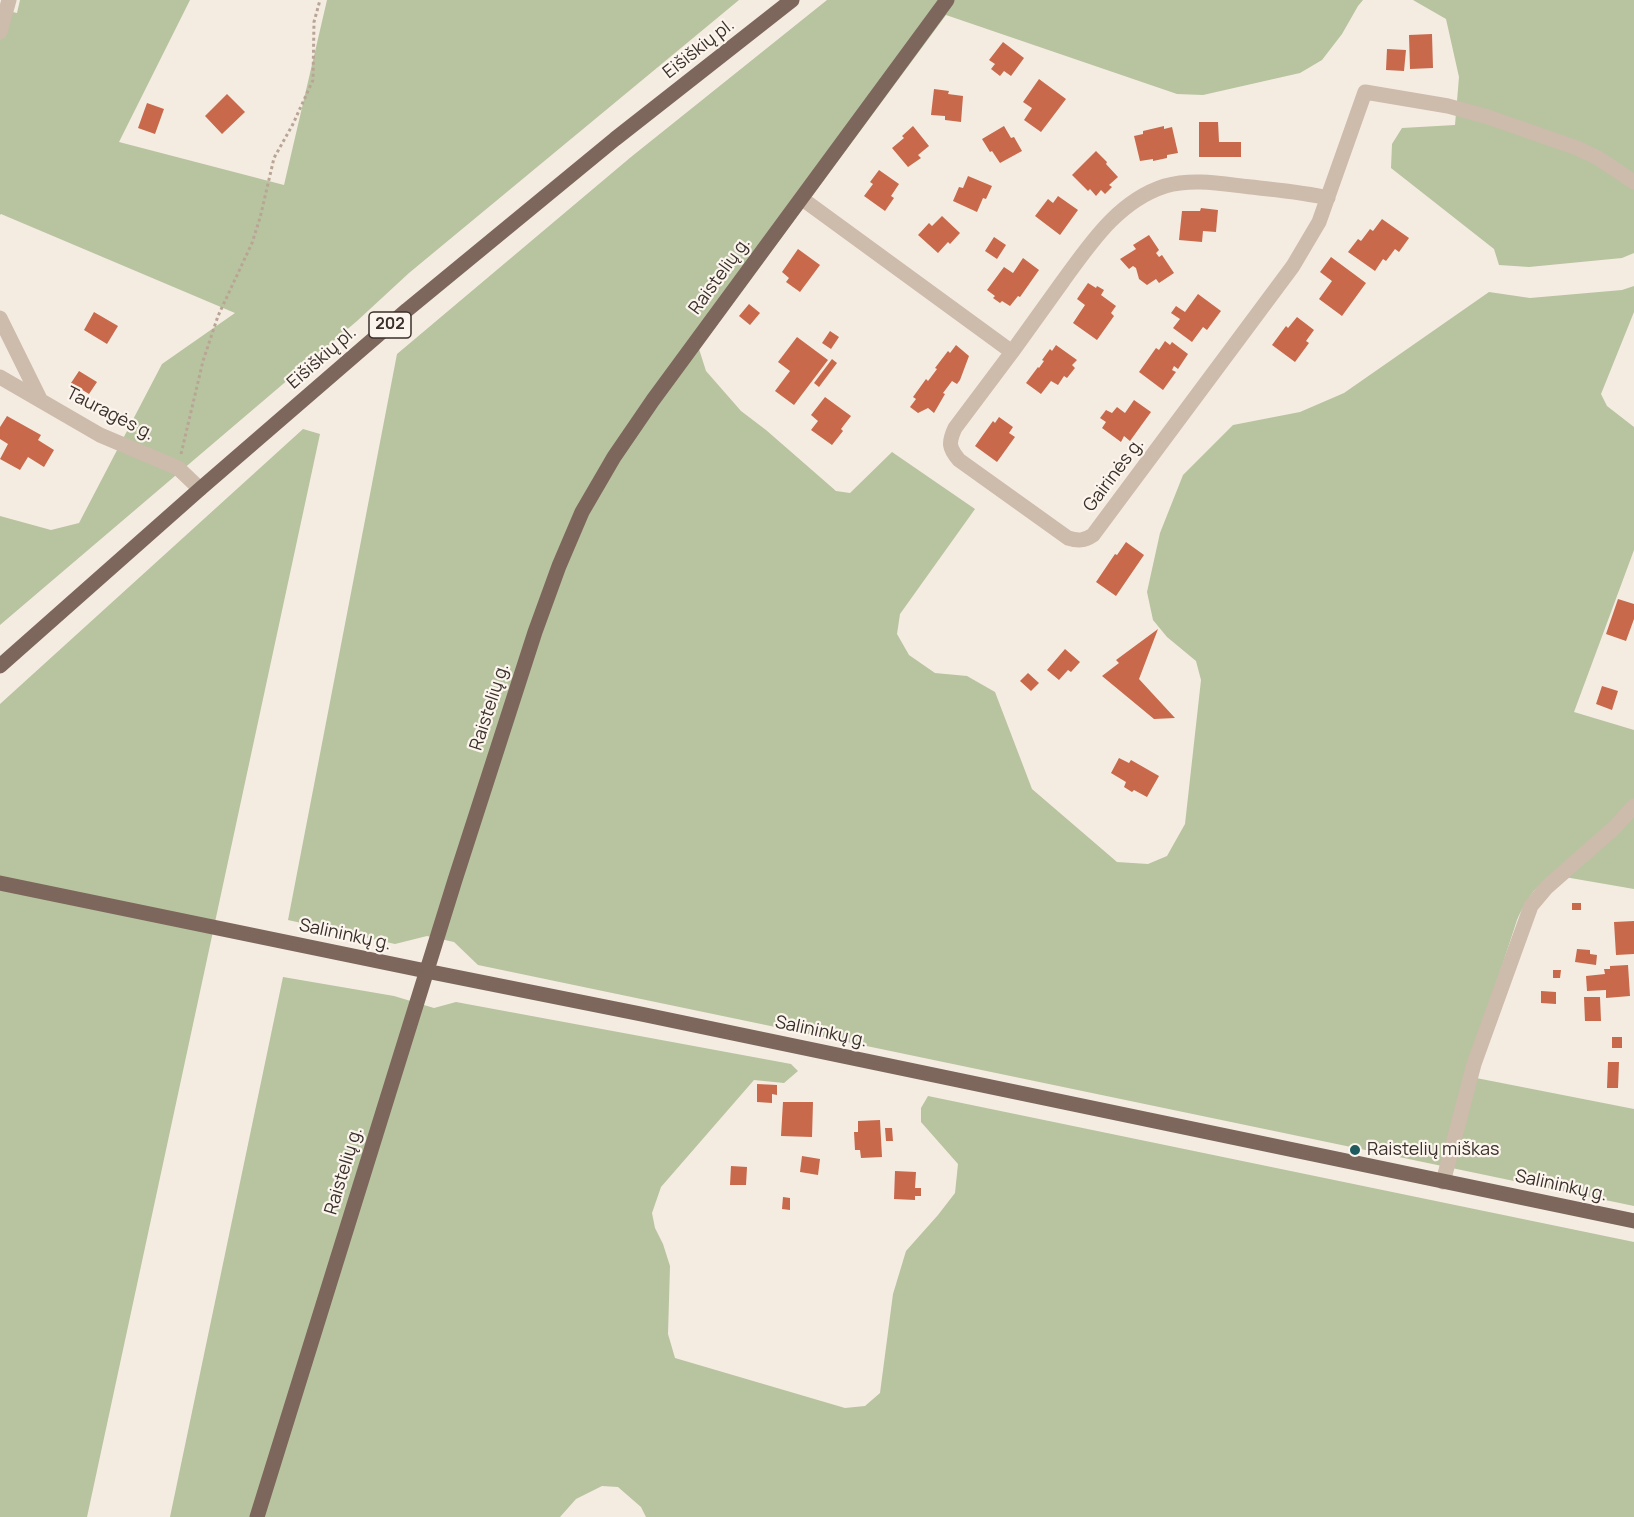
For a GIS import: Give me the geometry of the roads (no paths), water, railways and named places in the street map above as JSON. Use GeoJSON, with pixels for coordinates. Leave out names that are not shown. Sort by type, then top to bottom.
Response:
{"type":"FeatureCollection","features":[{"type":"Feature","properties":{"kind":"main road","name":"Eišiškių pl."},"geometry":{"type":"LineString","coordinates":[[0,666],[200,489],[416,303],[615,139],[792,0]]}},
{"type":"Feature","properties":{"kind":"main road","name":"Raistelių g."},"geometry":{"type":"LineString","coordinates":[[257,1517],[426,971],[535,632],[582,512],[627,438],[946,0]]}},
{"type":"Feature","properties":{"kind":"main road","name":"Salininkų g."},"geometry":{"type":"LineString","coordinates":[[0,883],[1634,1221]]}},
{"type":"Feature","properties":{"kind":"street"},"geometry":{"type":"LineString","coordinates":[[0,32],[9,0]]}},
{"type":"Feature","properties":{"kind":"street","name":"Gairinės g."},"geometry":{"type":"LineString","coordinates":[[1328,198],[1220,183],[1186,182],[1164,187],[1138,198],[1116,216],[1095,238],[955,428],[950,438],[953,452],[959,460],[1068,538],[1077,541],[1086,540],[1093,535],[1293,266],[1319,222],[1328,198],[1365,92],[1448,106],[1488,117],[1577,148],[1598,158],[1634,182]]}},
{"type":"Feature","properties":{"kind":"street"},"geometry":{"type":"LineString","coordinates":[[801,198],[1012,352]]}},
{"type":"Feature","properties":{"kind":"street"},"geometry":{"type":"LineString","coordinates":[[0,318],[40,399]]}},
{"type":"Feature","properties":{"kind":"street","name":"Tauragės g."},"geometry":{"type":"LineString","coordinates":[[0,377],[100,435],[178,468],[200,489]]}},
{"type":"Feature","properties":{"kind":"street"},"geometry":{"type":"LineString","coordinates":[[1443,1182],[1474,1064],[1531,906],[1547,887],[1614,828],[1634,806]]}},
{"type":"Feature","properties":{"kind":"place","name":"Raistelių miškas"},"geometry":{"type":"Point","coordinates":[1355,1150]}}]}
